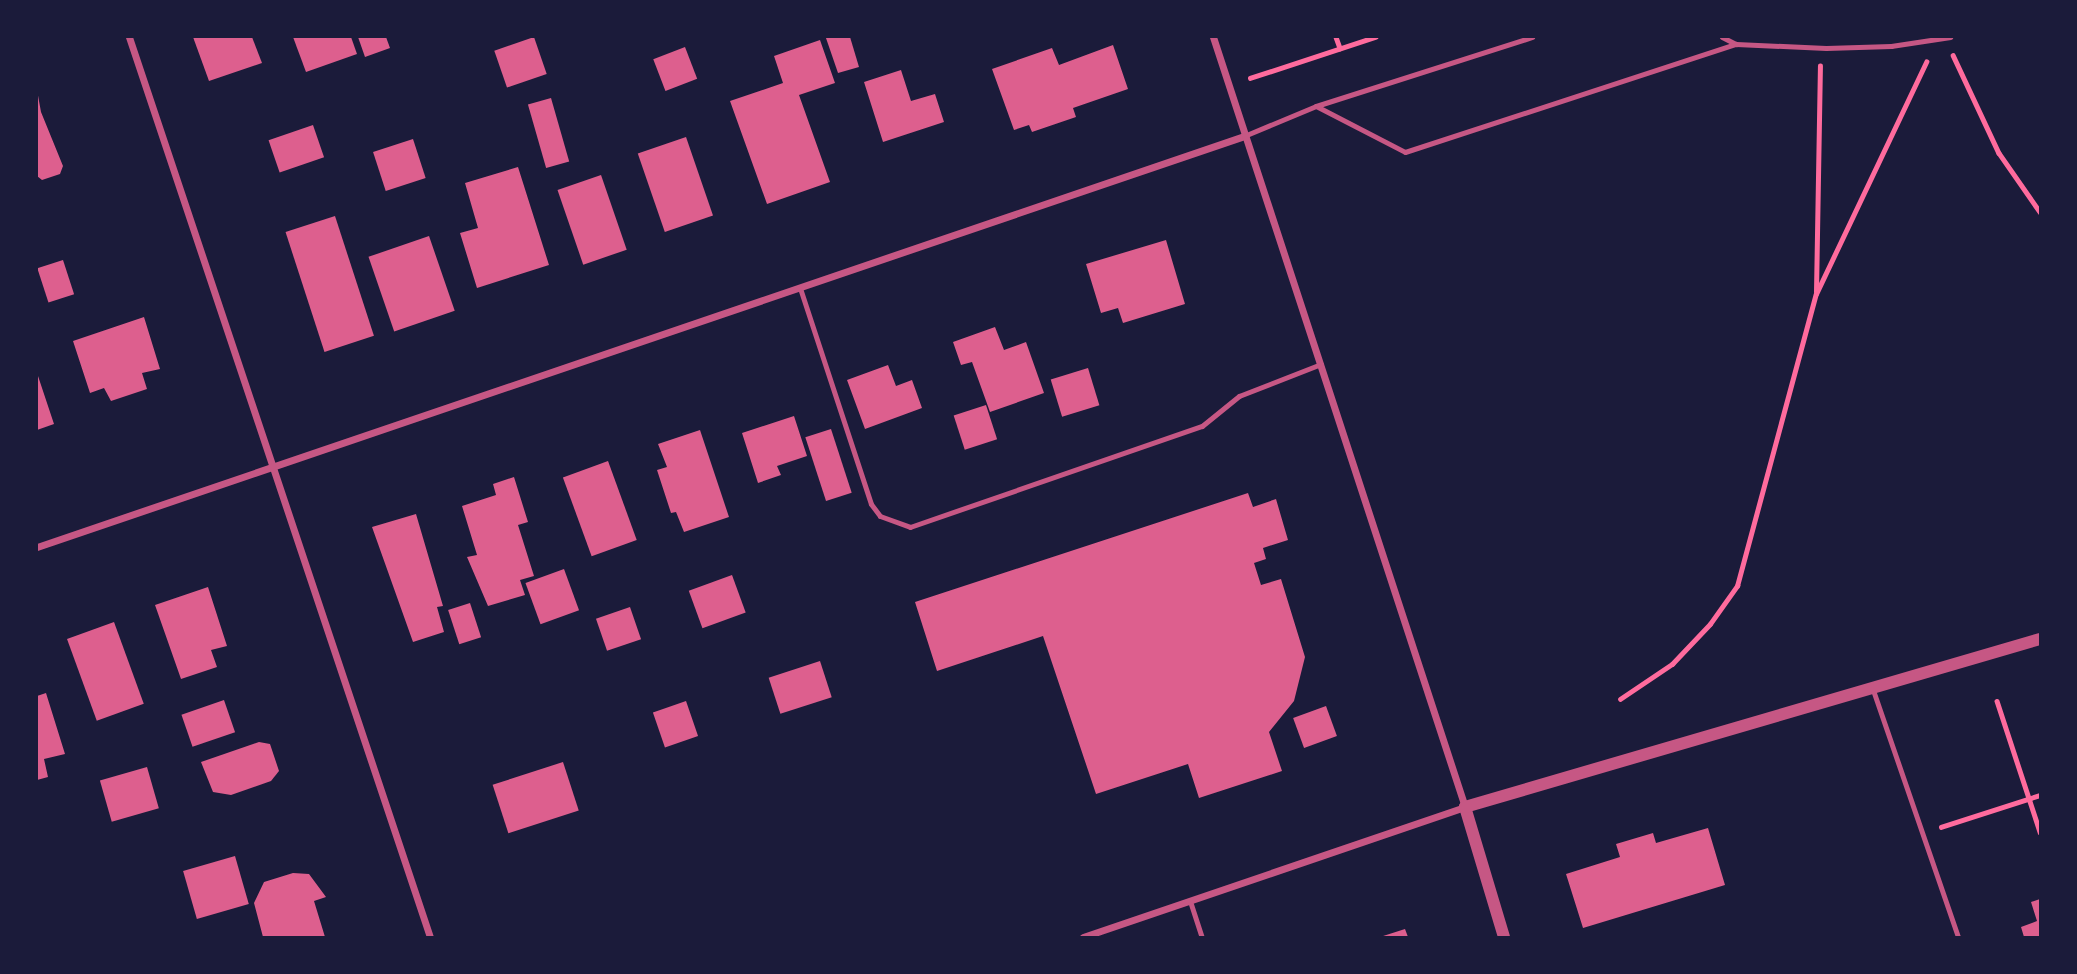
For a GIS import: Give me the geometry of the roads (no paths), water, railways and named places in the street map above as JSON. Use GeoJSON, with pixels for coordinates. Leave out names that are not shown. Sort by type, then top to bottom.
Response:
{"type":"FeatureCollection","features":[{"type":"Feature","properties":{"kind":"street"},"geometry":{"type":"LineString","coordinates":[[129,37],[430,937]]}},
{"type":"Feature","properties":{"kind":"street"},"geometry":{"type":"LineString","coordinates":[[1213,37],[1465,807],[1504,937]]}},
{"type":"Feature","properties":{"kind":"street"},"geometry":{"type":"LineString","coordinates":[[37,547],[1244,136]]}},
{"type":"Feature","properties":{"kind":"street"},"geometry":{"type":"LineString","coordinates":[[1083,937],[1465,807],[1873,690],[2040,639]]}},
{"type":"Feature","properties":{"kind":"lane"},"geometry":{"type":"LineString","coordinates":[[1244,136],[1316,106],[1532,37]]}},
{"type":"Feature","properties":{"kind":"lane"},"geometry":{"type":"LineString","coordinates":[[1722,37],[1736,44]]}},
{"type":"Feature","properties":{"kind":"lane"},"geometry":{"type":"LineString","coordinates":[[1316,106],[1405,152],[1736,44],[1821,48],[1947,37]]}},
{"type":"Feature","properties":{"kind":"lane"},"geometry":{"type":"LineString","coordinates":[[800,288],[872,504],[880,516],[910,527],[1202,426],[1239,396],[1321,364]]}},
{"type":"Feature","properties":{"kind":"lane"},"geometry":{"type":"LineString","coordinates":[[1873,690],[1958,937]]}},
{"type":"Feature","properties":{"kind":"lane"},"geometry":{"type":"LineString","coordinates":[[1190,901],[1202,937]]}}]}
